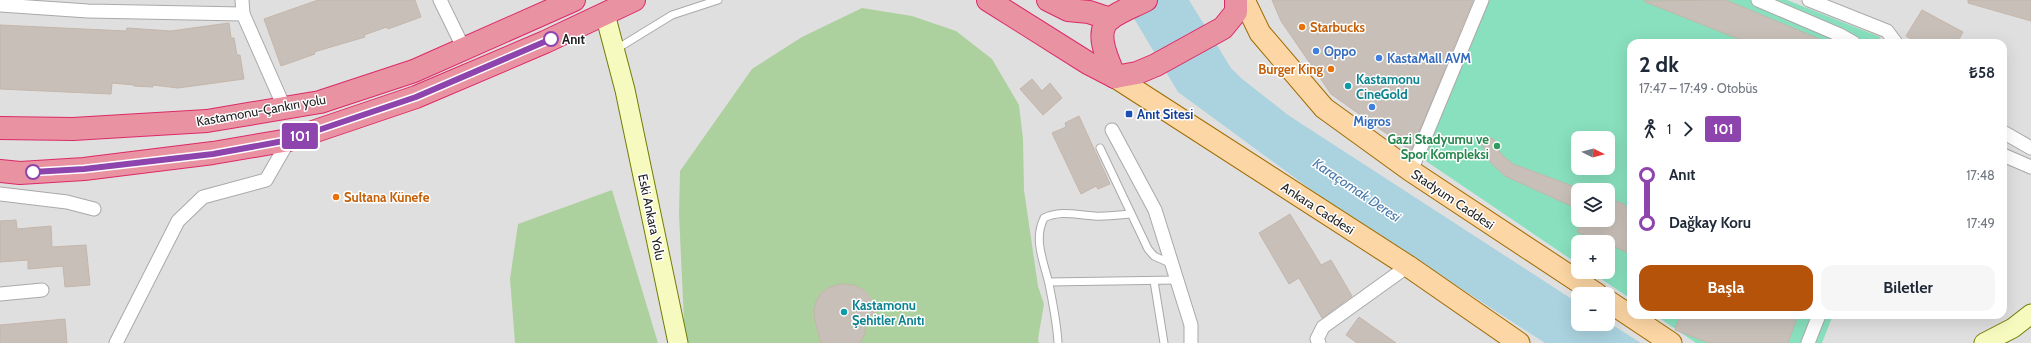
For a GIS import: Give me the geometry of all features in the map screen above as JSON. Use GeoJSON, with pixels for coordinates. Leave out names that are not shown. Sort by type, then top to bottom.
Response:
{"type":"FeatureCollection","features":[{"type":"Feature","properties":{"kind":"highway","name":"Kastamonu-Çankırı yolu"},"geometry":{"type":"LineString","coordinates":[[0,128],[72,129],[207,121],[320,102],[414,71],[574,0]]}},
{"type":"Feature","properties":{"kind":"highway","name":"Kastamonu-Çankırı yolu"},"geometry":{"type":"LineString","coordinates":[[0,171],[20,173],[84,169],[213,154],[289,140],[416,97],[545,42],[634,0]]}},
{"type":"Feature","properties":{"kind":"highway"},"geometry":{"type":"LineString","coordinates":[[988,0],[1088,63],[1115,77],[1137,73],[1156,65],[1223,28],[1236,12],[1236,0]]}},
{"type":"Feature","properties":{"kind":"highway"},"geometry":{"type":"LineString","coordinates":[[1048,0],[1068,10],[1090,6],[1110,18]]}},
{"type":"Feature","properties":{"kind":"highway"},"geometry":{"type":"LineString","coordinates":[[1115,77],[1103,42],[1106,24],[1110,18],[1146,0]]}},
{"type":"Feature","properties":{"kind":"main road","name":"Stadyum Caddesi"},"geometry":{"type":"LineString","coordinates":[[1244,0],[1260,33],[1324,108],[1411,171],[1586,287]]}},
{"type":"Feature","properties":{"kind":"main road","name":"Ankara Caddesi"},"geometry":{"type":"LineString","coordinates":[[1115,77],[1408,266],[1518,343]]}},
{"type":"Feature","properties":{"kind":"main road"},"geometry":{"type":"LineString","coordinates":[[1615,306],[1627,313]]}},
{"type":"Feature","properties":{"kind":"main road"},"geometry":{"type":"LineString","coordinates":[[1635,319],[1672,343]]}},
{"type":"Feature","properties":{"kind":"street"},"geometry":{"type":"LineString","coordinates":[[242,0],[242,14],[285,109]]}},
{"type":"Feature","properties":{"kind":"street"},"geometry":{"type":"LineString","coordinates":[[1411,171],[1482,0]]}},
{"type":"Feature","properties":{"kind":"street"},"geometry":{"type":"LineString","coordinates":[[1758,0],[1847,39]]}},
{"type":"Feature","properties":{"kind":"street"},"geometry":{"type":"LineString","coordinates":[[1809,0],[1887,31],[1893,39]]}},
{"type":"Feature","properties":{"kind":"street"},"geometry":{"type":"LineString","coordinates":[[446,4],[464,49]]}},
{"type":"Feature","properties":{"kind":"street"},"geometry":{"type":"LineString","coordinates":[[0,5],[88,11],[242,14]]}},
{"type":"Feature","properties":{"kind":"street","name":"Eski Ankara Yolu"},"geometry":{"type":"LineString","coordinates":[[605,14],[625,90],[678,343]]}},
{"type":"Feature","properties":{"kind":"street"},"geometry":{"type":"LineString","coordinates":[[1112,130],[1154,210],[1191,325],[1191,343]]}},
{"type":"Feature","properties":{"kind":"street"},"geometry":{"type":"LineString","coordinates":[[2007,134],[2031,148]]}},
{"type":"Feature","properties":{"kind":"street"},"geometry":{"type":"LineString","coordinates":[[116,343],[178,221],[203,197],[266,180],[289,140]]}},
{"type":"Feature","properties":{"kind":"street"},"geometry":{"type":"LineString","coordinates":[[2007,157],[2031,167]]}},
{"type":"Feature","properties":{"kind":"street"},"geometry":{"type":"LineString","coordinates":[[0,194],[67,202],[94,209]]}},
{"type":"Feature","properties":{"kind":"street"},"geometry":{"type":"LineString","coordinates":[[1319,343],[1317,339],[1323,327],[1408,266]]}},
{"type":"Feature","properties":{"kind":"street"},"geometry":{"type":"LineString","coordinates":[[0,294],[42,290]]}},
{"type":"Feature","properties":{"kind":"street"},"geometry":{"type":"LineString","coordinates":[[1984,343],[2013,328],[2031,314]]}},
{"type":"Feature","properties":{"kind":"street"},"geometry":{"type":"LineString","coordinates":[[1808,343],[1817,319]]}},
{"type":"Feature","properties":{"kind":"lane"},"geometry":{"type":"LineString","coordinates":[[614,50],[672,15],[718,0]]}},
{"type":"Feature","properties":{"kind":"lane"},"geometry":{"type":"LineString","coordinates":[[1100,148],[1140,234],[1154,256],[1172,264]]}},
{"type":"Feature","properties":{"kind":"lane"},"geometry":{"type":"LineString","coordinates":[[1058,343],[1057,325],[1040,243],[1039,232],[1044,218],[1050,215],[1066,214],[1095,216],[1131,214]]}},
{"type":"Feature","properties":{"kind":"lane"},"geometry":{"type":"LineString","coordinates":[[1049,282],[1177,280]]}},
{"type":"Feature","properties":{"kind":"lane"},"geometry":{"type":"LineString","coordinates":[[1154,281],[1164,343]]}},
{"type":"Feature","properties":{"kind":"shaded area"},"geometry":{"type":"Polygon","coordinates":[[[0,0],[2031,0],[2031,343],[0,343],[0,0]]]}},
{"type":"Feature","properties":{"kind":"green space","name":"Gazi Stadyumu ve Spor Kompleksi"},"geometry":{"type":"Polygon","coordinates":[[[1474,0],[1787,0],[1880,37],[1880,39],[1627,39],[1627,296],[1601,279],[1615,279],[1615,235],[1571,235],[1571,259],[1414,153],[1474,0]]]}},
{"type":"Feature","properties":{"kind":"green space"},"geometry":{"type":"Polygon","coordinates":[[[862,8],[912,16],[956,31],[992,59],[1019,105],[1023,139],[1024,190],[1038,286],[1044,304],[1038,339],[1039,343],[860,343],[866,315],[874,315],[872,303],[869,295],[863,290],[849,287],[821,293],[816,306],[815,318],[821,343],[685,343],[679,214],[680,171],[752,69],[802,37],[862,8]]]}},
{"type":"Feature","properties":{"kind":"green space"},"geometry":{"type":"Polygon","coordinates":[[[612,190],[658,343],[515,343],[510,279],[518,224],[612,190]]]}},
{"type":"Feature","properties":{"kind":"green space"},"geometry":{"type":"Polygon","coordinates":[[[1661,319],[1831,319],[1822,343],[1696,343],[1661,319]]]}},
{"type":"Feature","properties":{"kind":"water","name":"Karaçomak Deresi"},"geometry":{"type":"Polygon","coordinates":[[[1123,0],[1189,0],[1231,68],[1241,78],[1288,115],[1571,298],[1571,331],[1615,331],[1615,326],[1641,343],[1545,343],[1328,202],[1178,92],[1123,0]]]}},
{"type":"Feature","properties":{"kind":"building"},"geometry":{"type":"Polygon","coordinates":[[[318,0],[415,0],[421,17],[388,29],[387,27],[364,35],[365,37],[314,52],[315,54],[281,66],[264,19],[318,0]]]}},
{"type":"Feature","properties":{"kind":"building","name":"KastaMall AVM"},"geometry":{"type":"Polygon","coordinates":[[[1272,0],[1473,0],[1411,151],[1331,94],[1281,21],[1272,0]]]}},
{"type":"Feature","properties":{"kind":"building"},"geometry":{"type":"Polygon","coordinates":[[[1726,0],[1819,39],[1739,39],[1643,1],[1726,0]]]}},
{"type":"Feature","properties":{"kind":"building"},"geometry":{"type":"Polygon","coordinates":[[[1968,0],[2031,0],[2031,21],[1968,3],[1968,0]]]}},
{"type":"Feature","properties":{"kind":"building"},"geometry":{"type":"Polygon","coordinates":[[[1922,10],[1963,32],[1959,39],[1911,39],[1906,36],[1922,10]]]}},
{"type":"Feature","properties":{"kind":"building"},"geometry":{"type":"Polygon","coordinates":[[[229,23],[231,38],[234,38],[237,55],[240,55],[244,79],[178,88],[153,85],[153,87],[134,86],[112,83],[111,94],[0,89],[0,25],[126,31],[127,28],[171,31],[229,23]]]}},
{"type":"Feature","properties":{"kind":"building"},"geometry":{"type":"Polygon","coordinates":[[[1032,79],[1042,91],[1050,83],[1062,98],[1043,115],[1020,89],[1032,79]]]}},
{"type":"Feature","properties":{"kind":"building"},"geometry":{"type":"Polygon","coordinates":[[[1079,116],[1110,184],[1098,189],[1096,186],[1081,194],[1052,133],[1066,127],[1065,123],[1079,116]]]}},
{"type":"Feature","properties":{"kind":"building"},"geometry":{"type":"Polygon","coordinates":[[[1493,138],[1501,154],[1513,164],[1571,185],[1571,206],[1505,176],[1490,162],[1481,142],[1493,138]]]}},
{"type":"Feature","properties":{"kind":"building"},"geometry":{"type":"Polygon","coordinates":[[[1615,201],[1626,205],[1627,252],[1615,247],[1615,235],[1584,235],[1577,232],[1579,227],[1615,227],[1615,201]]]}},
{"type":"Feature","properties":{"kind":"building"},"geometry":{"type":"Polygon","coordinates":[[[1290,214],[1321,265],[1331,260],[1352,296],[1322,318],[1299,278],[1289,284],[1259,233],[1290,214]]]}},
{"type":"Feature","properties":{"kind":"building"},"geometry":{"type":"Polygon","coordinates":[[[16,220],[17,229],[51,226],[52,247],[86,245],[90,285],[65,287],[63,266],[28,269],[28,260],[0,262],[0,221],[16,220]]]}},
{"type":"Feature","properties":{"kind":"building","name":"Kastamonu Şehitler Anıtı"},"geometry":{"type":"Polygon","coordinates":[[[841,284],[854,285],[865,291],[870,298],[875,315],[866,315],[865,333],[860,343],[821,343],[815,321],[814,309],[816,302],[821,293],[830,287],[841,284]]]}},
{"type":"Feature","properties":{"kind":"building"},"geometry":{"type":"Polygon","coordinates":[[[1359,317],[1396,343],[1357,343],[1346,335],[1359,317]]]}},
{"type":"Feature","properties":{"kind":"building"},"geometry":{"type":"Polygon","coordinates":[[[65,319],[67,343],[0,343],[0,325],[65,319]]]}},
{"type":"Feature","properties":{"kind":"building"},"geometry":{"type":"Polygon","coordinates":[[[1679,319],[1797,319],[1788,343],[1709,343],[1675,330],[1679,319]]]}},
{"type":"Feature","properties":{"kind":"bus line","name":"101"},"geometry":{"type":"LineString","coordinates":[[33,172],[84,169],[213,154],[289,140],[416,97],[551,39]]}},
{"type":"Feature","properties":{"kind":"place","name":"Starbucks"},"geometry":{"type":"Point","coordinates":[1302,27]}},
{"type":"Feature","properties":{"kind":"place","name":"Anıt"},"geometry":{"type":"Point","coordinates":[551,39]}},
{"type":"Feature","properties":{"kind":"place","name":"Oppo"},"geometry":{"type":"Point","coordinates":[1316,51]}},
{"type":"Feature","properties":{"kind":"place","name":"KastaMall AVM"},"geometry":{"type":"Point","coordinates":[1379,58]}},
{"type":"Feature","properties":{"kind":"place","name":"Burger King"},"geometry":{"type":"Point","coordinates":[1331,69]}},
{"type":"Feature","properties":{"kind":"place","name":"Kastamonu CineGold"},"geometry":{"type":"Point","coordinates":[1348,86]}},
{"type":"Feature","properties":{"kind":"place","name":"Migros"},"geometry":{"type":"Point","coordinates":[1372,107]}},
{"type":"Feature","properties":{"kind":"place","name":"Anıt Sitesi"},"geometry":{"type":"Point","coordinates":[1129,114]}},
{"type":"Feature","properties":{"kind":"place","name":"Gazi Stadyumu ve Spor Kompleksi"},"geometry":{"type":"Point","coordinates":[1497,146]}},
{"type":"Feature","properties":{"kind":"place","name":"Sultana Künefe"},"geometry":{"type":"Point","coordinates":[336,197]}},
{"type":"Feature","properties":{"kind":"place","name":"Kastamonu Şehitler Anıtı"},"geometry":{"type":"Point","coordinates":[844,312]}}]}
